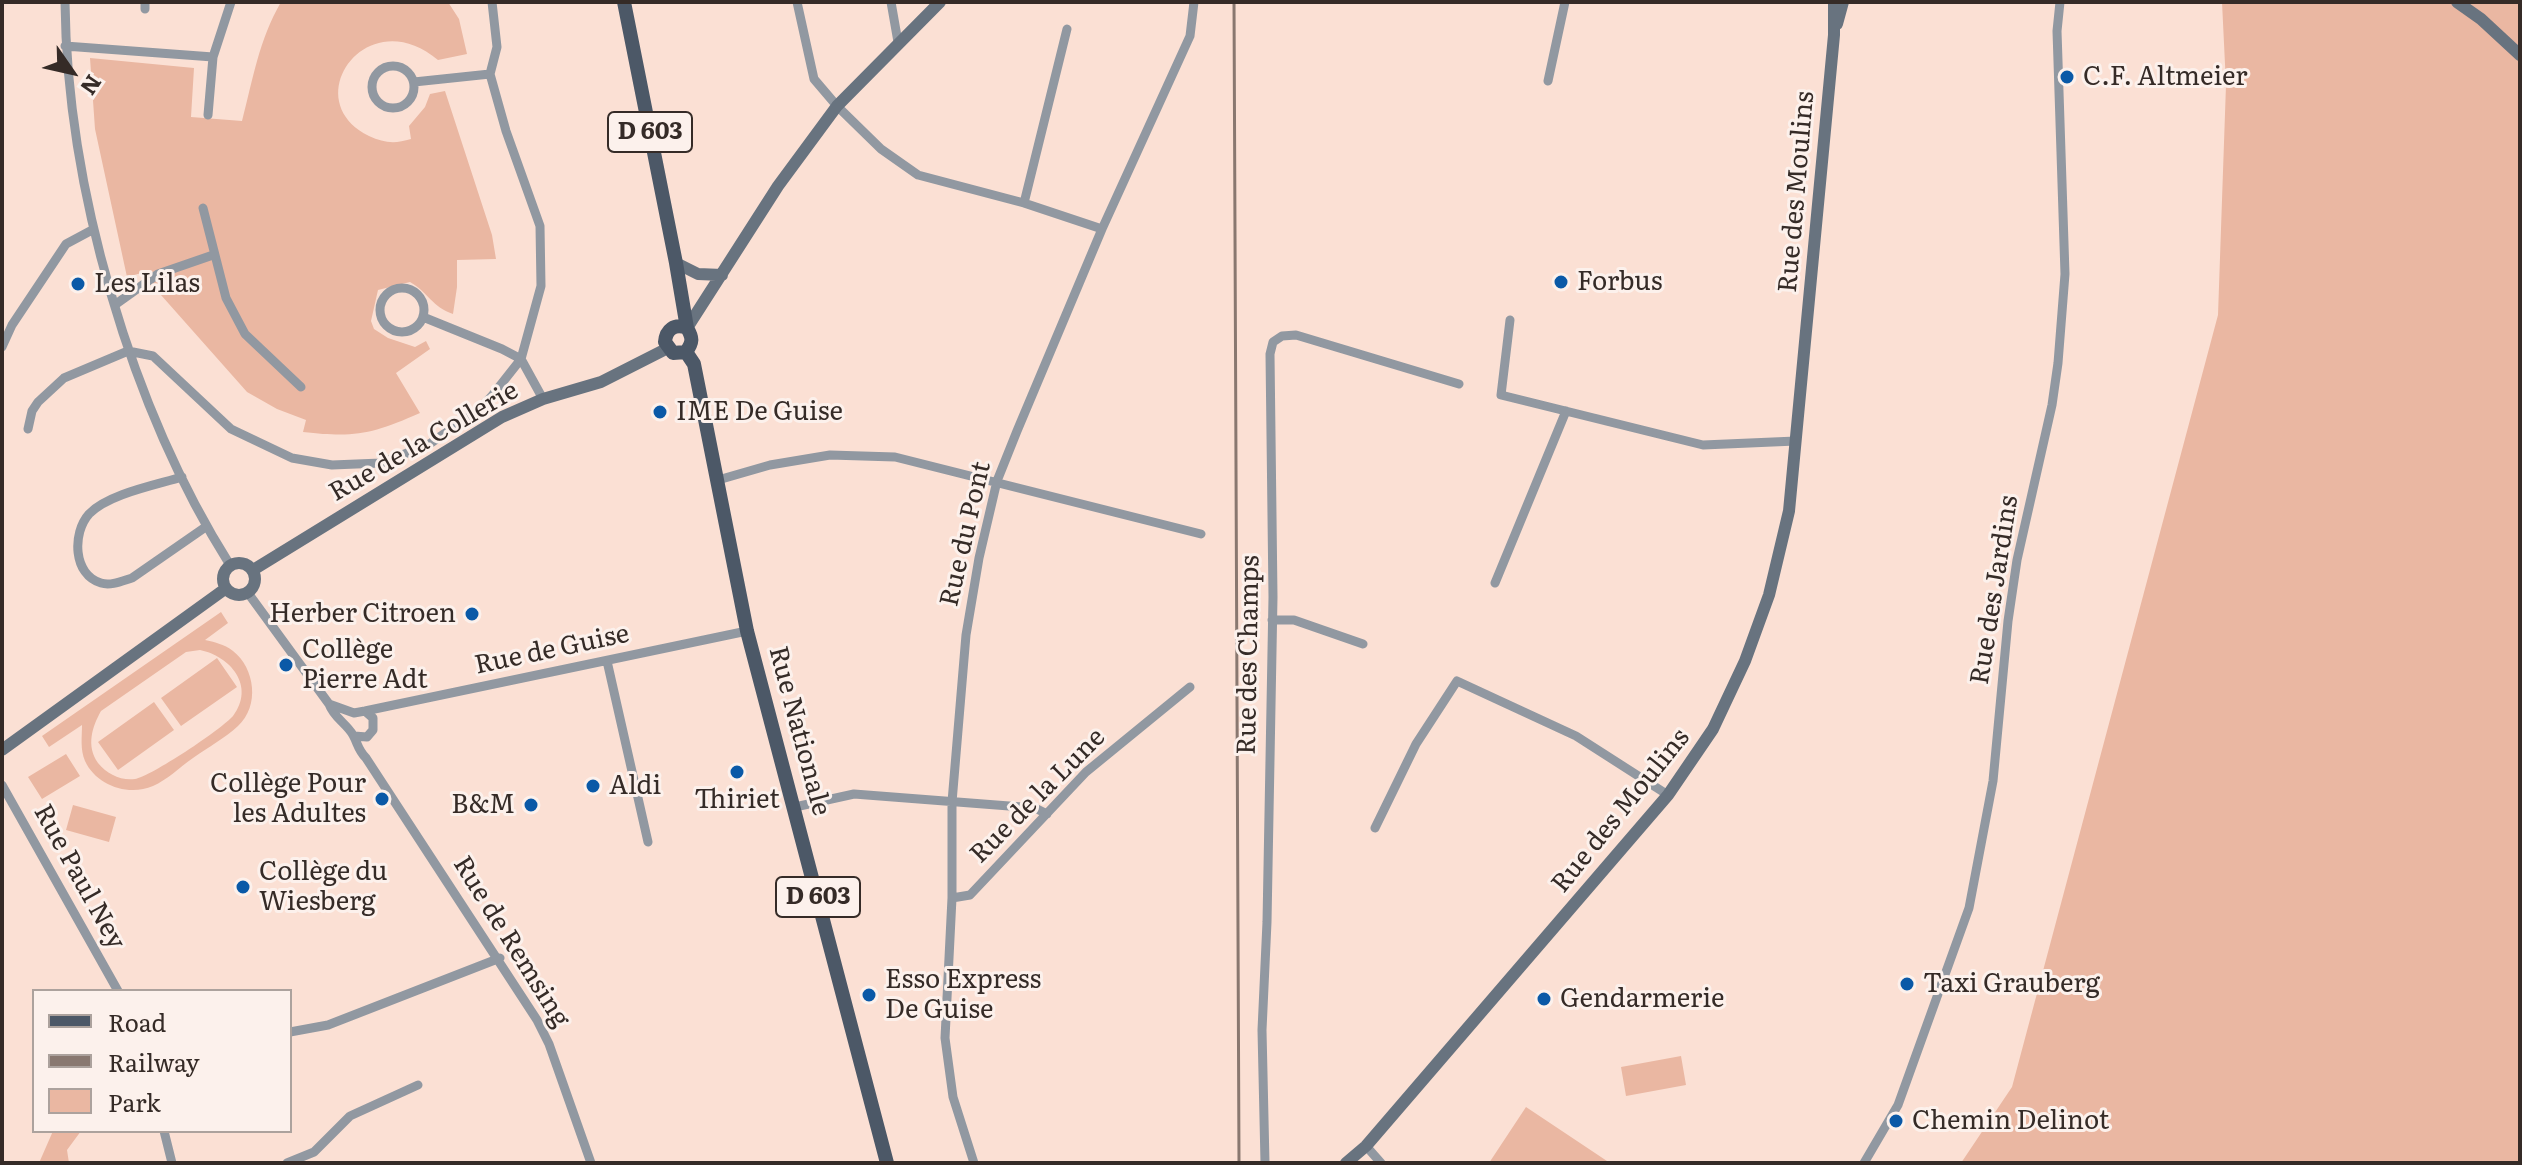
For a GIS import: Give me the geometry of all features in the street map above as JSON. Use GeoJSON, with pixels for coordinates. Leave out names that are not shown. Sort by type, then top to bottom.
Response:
{"type":"FeatureCollection","features":[{"type":"Feature","properties":{"kind":"main road","name":"D 603"},"geometry":{"type":"LineString","coordinates":[[624,2],[687,328]]}},
{"type":"Feature","properties":{"kind":"main road"},"geometry":{"type":"LineString","coordinates":[[687,328],[778,186],[837,106],[940,2]]}},
{"type":"Feature","properties":{"kind":"main road","name":"Rue des Moulins"},"geometry":{"type":"LineString","coordinates":[[1346,1163],[1366,1146],[1668,795],[1713,729],[1733,689],[1757,631],[1784,539],[1834,35],[1834,2]]}},
{"type":"Feature","properties":{"kind":"main road","name":"Rue des Moulins"},"geometry":{"type":"LineString","coordinates":[[1834,35],[1843,2]]}},
{"type":"Feature","properties":{"kind":"main road"},"geometry":{"type":"LineString","coordinates":[[2457,2],[2481,19],[2520,55]]}},
{"type":"Feature","properties":{"kind":"main road"},"geometry":{"type":"LineString","coordinates":[[676,263],[698,274],[722,275]]}},
{"type":"Feature","properties":{"kind":"main road","name":"D 603"},"geometry":{"type":"LineString","coordinates":[[668,348],[666,336],[671,329],[680,288]]}},
{"type":"Feature","properties":{"kind":"main road"},"geometry":{"type":"LineString","coordinates":[[671,329],[676,326],[687,328]]}},
{"type":"Feature","properties":{"kind":"main road"},"geometry":{"type":"LineString","coordinates":[[668,348],[673,353],[686,352],[692,344],[687,328]]}},
{"type":"Feature","properties":{"kind":"main road","name":"Rue de la Collerie"},"geometry":{"type":"LineString","coordinates":[[253,570],[502,417],[543,399],[601,382],[668,348]]}},
{"type":"Feature","properties":{"kind":"main road","name":"Rue Nationale"},"geometry":{"type":"LineString","coordinates":[[686,352],[694,364],[747,631],[887,1163]]}},
{"type":"Feature","properties":{"kind":"main road"},"geometry":{"type":"LineString","coordinates":[[243,563],[253,570],[256,583],[248,593],[236,596],[225,589],[223,576],[230,565],[243,563]]}},
{"type":"Feature","properties":{"kind":"main road"},"geometry":{"type":"LineString","coordinates":[[2,750],[225,589]]}},
{"type":"Feature","properties":{"kind":"street"},"geometry":{"type":"LineString","coordinates":[[65,2],[65,46],[73,122],[94,229],[128,351],[182,477],[230,565]]}},
{"type":"Feature","properties":{"kind":"street"},"geometry":{"type":"LineString","coordinates":[[208,115],[213,57],[231,2]]}},
{"type":"Feature","properties":{"kind":"street"},"geometry":{"type":"LineString","coordinates":[[484,2],[496,31]]}},
{"type":"Feature","properties":{"kind":"street"},"geometry":{"type":"LineString","coordinates":[[28,429],[32,411],[38,402],[64,378],[128,351],[153,356],[231,429],[292,458],[332,465],[381,463],[428,445],[477,411],[521,359],[541,286],[540,226],[506,131],[490,74],[497,47],[492,2]]}},
{"type":"Feature","properties":{"kind":"street"},"geometry":{"type":"LineString","coordinates":[[797,2],[814,79],[881,149],[918,175],[1024,203],[1102,229]]}},
{"type":"Feature","properties":{"kind":"street"},"geometry":{"type":"LineString","coordinates":[[891,2],[898,42]]}},
{"type":"Feature","properties":{"kind":"street","name":"Rue du Pont"},"geometry":{"type":"LineString","coordinates":[[974,1163],[953,1097],[945,1038],[952,898],[952,802],[966,635],[979,558],[997,481],[1102,229],[1190,36],[1194,2]]}},
{"type":"Feature","properties":{"kind":"street"},"geometry":{"type":"LineString","coordinates":[[1548,81],[1565,2]]}},
{"type":"Feature","properties":{"kind":"street","name":"Rue des Jardins"},"geometry":{"type":"LineString","coordinates":[[1864,1163],[1898,1105],[1969,908],[1993,781],[2017,560],[2052,405],[2058,363],[2065,274],[2057,31],[2060,2]]}},
{"type":"Feature","properties":{"kind":"street"},"geometry":{"type":"LineString","coordinates":[[1024,203],[1067,29]]}},
{"type":"Feature","properties":{"kind":"street"},"geometry":{"type":"LineString","coordinates":[[65,46],[213,57]]}},
{"type":"Feature","properties":{"kind":"street"},"geometry":{"type":"LineString","coordinates":[[387,67],[406,70],[414,82],[410,100],[395,108],[379,103],[372,91],[377,74],[387,67]]}},
{"type":"Feature","properties":{"kind":"street"},"geometry":{"type":"LineString","coordinates":[[414,82],[490,74]]}},
{"type":"Feature","properties":{"kind":"street"},"geometry":{"type":"LineString","coordinates":[[203,208],[226,298],[245,334],[301,387]]}},
{"type":"Feature","properties":{"kind":"street"},"geometry":{"type":"LineString","coordinates":[[2,347],[12,325],[66,244],[94,229]]}},
{"type":"Feature","properties":{"kind":"street"},"geometry":{"type":"LineString","coordinates":[[116,304],[158,274],[213,255]]}},
{"type":"Feature","properties":{"kind":"street"},"geometry":{"type":"LineString","coordinates":[[397,288],[409,289],[417,294],[424,305],[423,317],[411,330],[402,332],[392,329],[382,319],[382,301],[397,288]]}},
{"type":"Feature","properties":{"kind":"street"},"geometry":{"type":"LineString","coordinates":[[423,317],[521,359],[543,399]]}},
{"type":"Feature","properties":{"kind":"street"},"geometry":{"type":"LineString","coordinates":[[1510,320],[1501,395],[1703,445],[1796,441]]}},
{"type":"Feature","properties":{"kind":"street","name":"Rue des Champs"},"geometry":{"type":"LineString","coordinates":[[1265,1163],[1262,1030],[1272,620],[1270,354],[1273,342],[1282,336],[1296,335],[1459,384]]}},
{"type":"Feature","properties":{"kind":"street"},"geometry":{"type":"LineString","coordinates":[[1495,583],[1566,411]]}},
{"type":"Feature","properties":{"kind":"street"},"geometry":{"type":"LineString","coordinates":[[718,480],[770,465],[830,455],[895,457],[1201,534]]}},
{"type":"Feature","properties":{"kind":"street"},"geometry":{"type":"LineString","coordinates":[[182,477],[111,500],[90,512],[81,526],[77,542],[83,567],[88,575],[102,583],[118,583],[132,578],[207,526]]}},
{"type":"Feature","properties":{"kind":"street","name":"Rue de Remsing"},"geometry":{"type":"LineString","coordinates":[[248,593],[329,704],[333,715],[351,732],[357,750],[366,758],[500,958],[549,1044],[591,1163]]}},
{"type":"Feature","properties":{"kind":"street","name":"Rue des Champs"},"geometry":{"type":"LineString","coordinates":[[1272,620],[1294,620],[1363,644]]}},
{"type":"Feature","properties":{"kind":"street","name":"Rue de Guise"},"geometry":{"type":"LineString","coordinates":[[365,711],[747,631]]}},
{"type":"Feature","properties":{"kind":"street"},"geometry":{"type":"LineString","coordinates":[[607,661],[648,842]]}},
{"type":"Feature","properties":{"kind":"street"},"geometry":{"type":"LineString","coordinates":[[1375,828],[1416,744],[1457,681],[1576,736],[1668,795]]}},
{"type":"Feature","properties":{"kind":"street","name":"Rue de la Lune"},"geometry":{"type":"LineString","coordinates":[[952,898],[970,895],[1086,772],[1190,687]]}},
{"type":"Feature","properties":{"kind":"street"},"geometry":{"type":"LineString","coordinates":[[329,704],[354,713],[365,711],[371,714],[375,725],[367,737],[366,758]]}},
{"type":"Feature","properties":{"kind":"street"},"geometry":{"type":"LineString","coordinates":[[354,713],[348,719],[351,732],[367,737]]}},
{"type":"Feature","properties":{"kind":"street","name":"Rue Paul Ney"},"geometry":{"type":"LineString","coordinates":[[2,785],[117,989]]}},
{"type":"Feature","properties":{"kind":"street"},"geometry":{"type":"LineString","coordinates":[[795,807],[854,794],[1035,808],[1047,814]]}},
{"type":"Feature","properties":{"kind":"street"},"geometry":{"type":"LineString","coordinates":[[292,1032],[328,1025],[500,958]]}},
{"type":"Feature","properties":{"kind":"street"},"geometry":{"type":"LineString","coordinates":[[287,1163],[314,1152],[350,1116],[418,1085]]}},
{"type":"Feature","properties":{"kind":"street"},"geometry":{"type":"LineString","coordinates":[[164,1133],[172,1163]]}},
{"type":"Feature","properties":{"kind":"street"},"geometry":{"type":"LineString","coordinates":[[1366,1146],[1381,1163]]}},
{"type":"Feature","properties":{"kind":"green space"},"geometry":{"type":"Polygon","coordinates":[[[281,2],[448,2],[459,19],[467,54],[438,60],[412,45],[387,42],[366,48],[350,62],[340,80],[339,100],[348,120],[369,136],[390,142],[411,139],[409,126],[425,107],[430,94],[445,91],[492,235],[496,259],[457,260],[453,314],[410,282],[378,290],[371,321],[374,329],[388,338],[415,347],[426,341],[430,349],[396,373],[420,413],[363,433],[337,435],[303,432],[306,420],[277,409],[247,392],[153,286],[145,272],[127,277],[95,129],[90,58],[194,68],[191,117],[242,121],[262,45],[281,2]]]}},
{"type":"Feature","properties":{"kind":"green space"},"geometry":{"type":"Polygon","coordinates":[[[2222,2],[2520,2],[2520,1163],[1961,1163],[2012,1087],[2218,315],[2226,85],[2222,2]]]}},
{"type":"Feature","properties":{"kind":"green space"},"geometry":{"type":"Polygon","coordinates":[[[221,612],[228,623],[205,640],[233,651],[246,667],[252,687],[250,708],[238,726],[168,777],[143,789],[114,787],[97,777],[85,761],[82,725],[49,747],[42,736],[221,612]],[[200,650],[186,652],[101,711],[91,743],[94,757],[102,767],[125,779],[143,776],[186,752],[233,716],[242,694],[241,684],[230,666],[211,653],[200,650]]]}},
{"type":"Feature","properties":{"kind":"green space"},"geometry":{"type":"Polygon","coordinates":[[[217,658],[237,687],[181,726],[161,698],[217,658]]]}},
{"type":"Feature","properties":{"kind":"green space"},"geometry":{"type":"Polygon","coordinates":[[[154,702],[174,730],[118,770],[98,742],[154,702]]]}},
{"type":"Feature","properties":{"kind":"green space"},"geometry":{"type":"Polygon","coordinates":[[[66,754],[80,776],[42,799],[28,777],[66,754]]]}},
{"type":"Feature","properties":{"kind":"green space"},"geometry":{"type":"Polygon","coordinates":[[[73,805],[116,817],[109,842],[66,830],[73,805]]]}},
{"type":"Feature","properties":{"kind":"green space"},"geometry":{"type":"Polygon","coordinates":[[[1681,1056],[1686,1085],[1626,1096],[1621,1067],[1681,1056]]]}},
{"type":"Feature","properties":{"kind":"green space"},"geometry":{"type":"Polygon","coordinates":[[[1526,1107],[1610,1163],[1489,1163],[1526,1107]]]}},
{"type":"Feature","properties":{"kind":"green space"},"geometry":{"type":"Polygon","coordinates":[[[52,1133],[80,1133],[67,1150],[69,1163],[39,1163],[52,1133]]]}},
{"type":"Feature","properties":{"kind":"railway"},"geometry":{"type":"LineString","coordinates":[[1234,2],[1239,1163]]}},
{"type":"Feature","properties":{"kind":"place","name":"C.F. Altmeier"},"geometry":{"type":"Point","coordinates":[2067,77]}},
{"type":"Feature","properties":{"kind":"place","name":"Forbus"},"geometry":{"type":"Point","coordinates":[1561,282]}},
{"type":"Feature","properties":{"kind":"place","name":"Les Lilas"},"geometry":{"type":"Point","coordinates":[78,284]}},
{"type":"Feature","properties":{"kind":"place","name":"IME De Guise"},"geometry":{"type":"Point","coordinates":[660,412]}},
{"type":"Feature","properties":{"kind":"place","name":"Herber Citroen"},"geometry":{"type":"Point","coordinates":[472,614]}},
{"type":"Feature","properties":{"kind":"place","name":"Collège Pierre Adt"},"geometry":{"type":"Point","coordinates":[286,665]}},
{"type":"Feature","properties":{"kind":"place","name":"Thiriet"},"geometry":{"type":"Point","coordinates":[737,772]}},
{"type":"Feature","properties":{"kind":"place","name":"Aldi"},"geometry":{"type":"Point","coordinates":[593,786]}},
{"type":"Feature","properties":{"kind":"place","name":"Collège Pour les Adultes"},"geometry":{"type":"Point","coordinates":[382,799]}},
{"type":"Feature","properties":{"kind":"place","name":"B&M"},"geometry":{"type":"Point","coordinates":[531,805]}},
{"type":"Feature","properties":{"kind":"place","name":"Collège du Wiesberg"},"geometry":{"type":"Point","coordinates":[243,887]}},
{"type":"Feature","properties":{"kind":"place","name":"Taxi Grauberg"},"geometry":{"type":"Point","coordinates":[1907,984]}},
{"type":"Feature","properties":{"kind":"place","name":"Esso Express De Guise"},"geometry":{"type":"Point","coordinates":[869,995]}},
{"type":"Feature","properties":{"kind":"place","name":"Gendarmerie"},"geometry":{"type":"Point","coordinates":[1544,999]}},
{"type":"Feature","properties":{"kind":"place","name":"Chemin Delinot"},"geometry":{"type":"Point","coordinates":[1896,1121]}}]}
